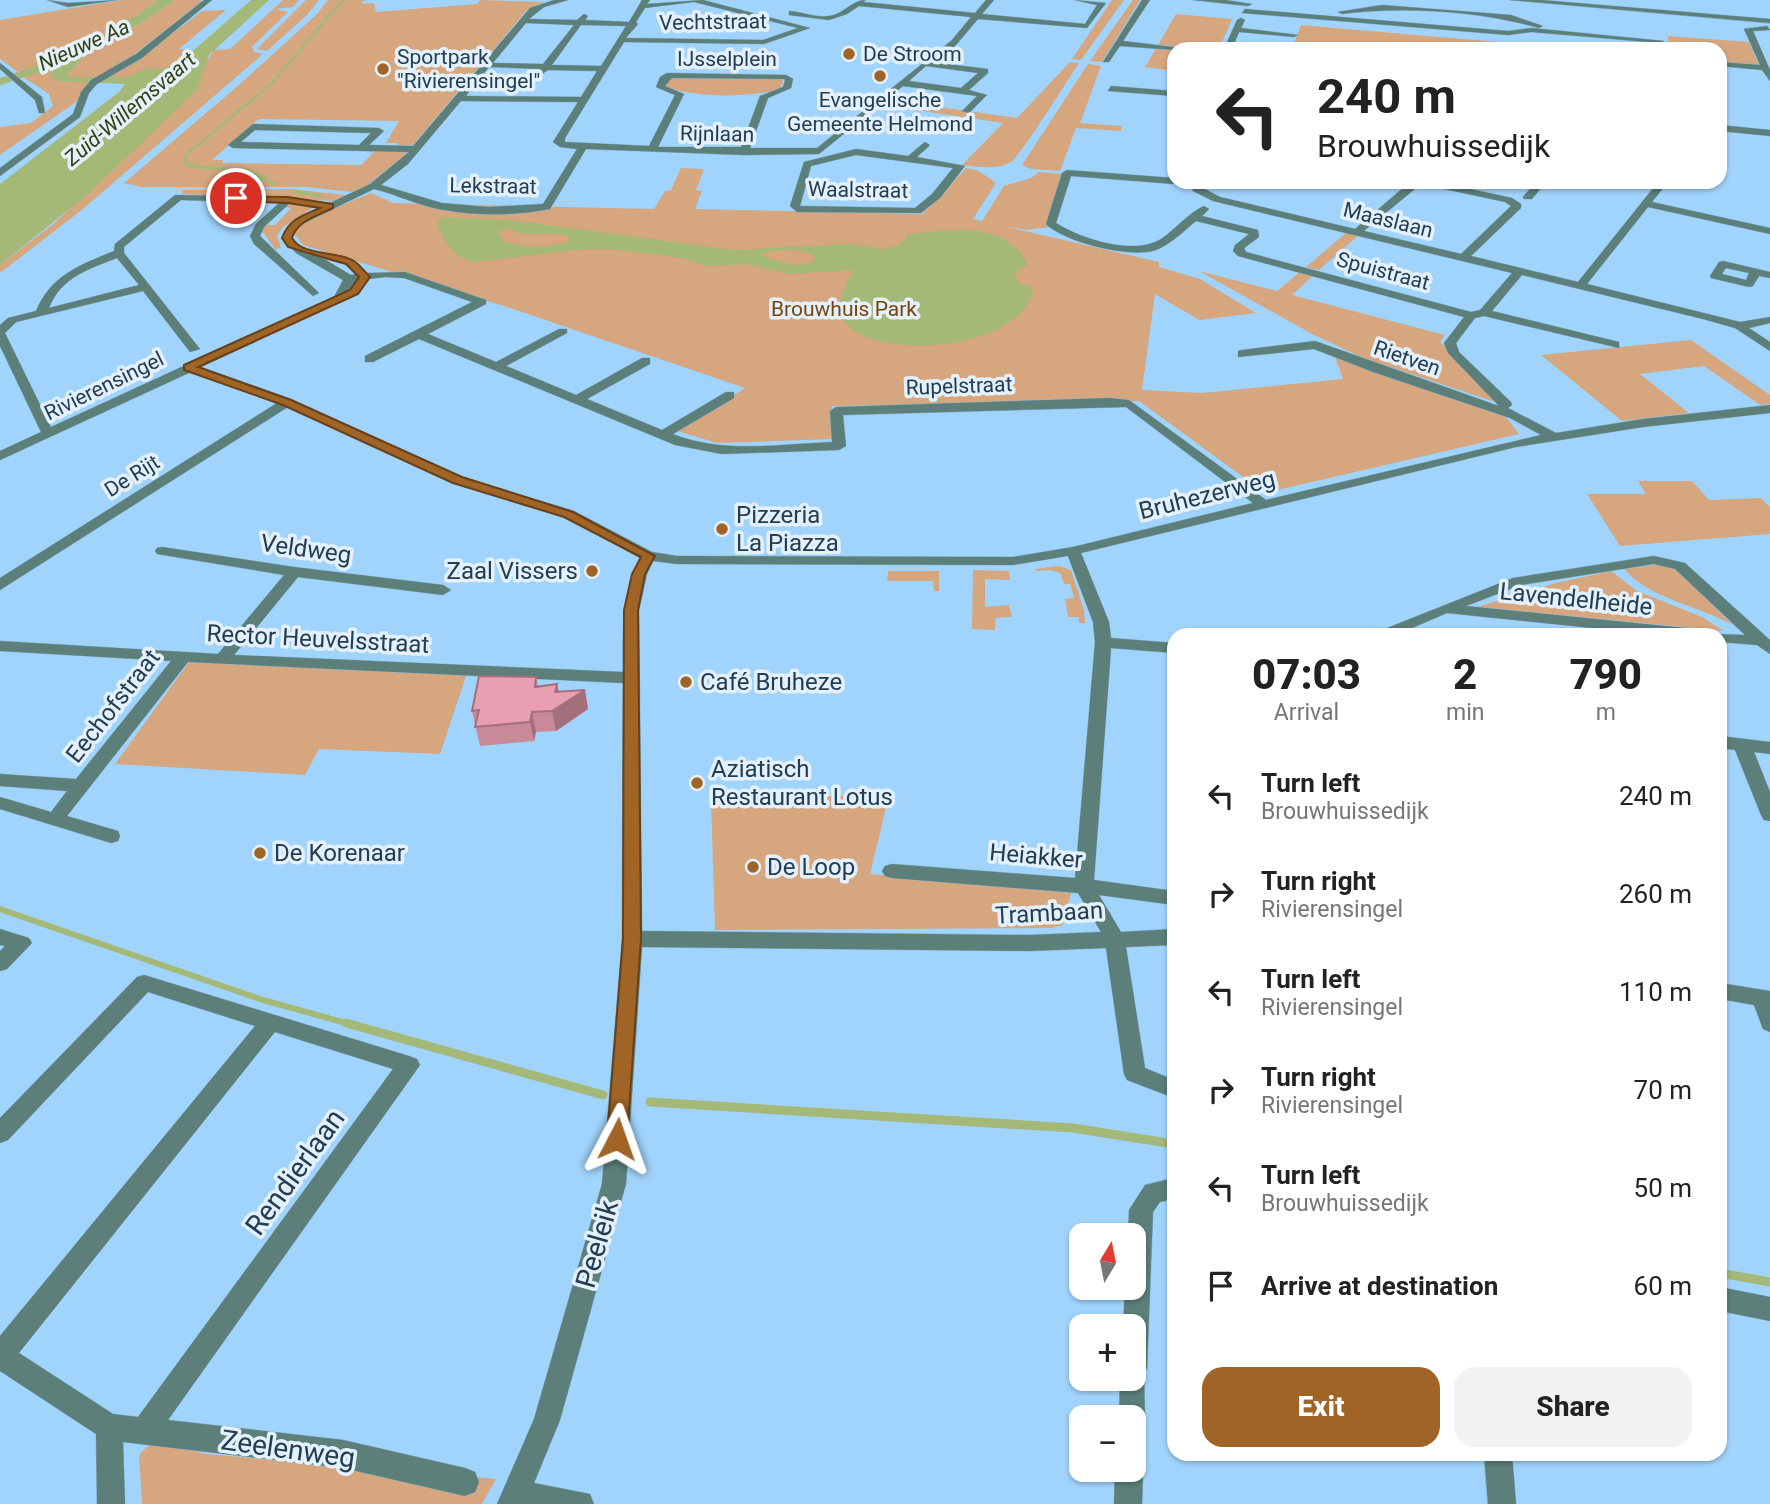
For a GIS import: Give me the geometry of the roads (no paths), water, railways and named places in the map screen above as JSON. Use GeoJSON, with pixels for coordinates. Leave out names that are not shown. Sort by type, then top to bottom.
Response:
{"type":"FeatureCollection","features":[{"type":"Feature","properties":{"kind":"street"},"geometry":{"type":"LineString","coordinates":[[51,0],[68,5],[114,0]]}},
{"type":"Feature","properties":{"kind":"street"},"geometry":{"type":"LineString","coordinates":[[0,173],[77,115],[85,92],[96,80],[139,56],[208,0]]}},
{"type":"Feature","properties":{"kind":"street"},"geometry":{"type":"LineString","coordinates":[[365,277],[349,262],[291,245],[287,238],[290,229],[298,222],[373,186],[405,162],[536,8],[543,1],[564,0]]}},
{"type":"Feature","properties":{"kind":"street"},"geometry":{"type":"LineString","coordinates":[[818,151],[935,56],[947,50],[951,41],[990,0]]}},
{"type":"Feature","properties":{"kind":"street"},"geometry":{"type":"LineString","coordinates":[[779,10],[825,20],[846,13],[859,2],[1087,26],[1102,3],[1078,0]]}},
{"type":"Feature","properties":{"kind":"street"},"geometry":{"type":"LineString","coordinates":[[1107,60],[1146,0]]}},
{"type":"Feature","properties":{"kind":"street"},"geometry":{"type":"LineString","coordinates":[[1196,0],[1336,19],[1508,33],[1523,30],[1543,31],[1627,42]]}},
{"type":"Feature","properties":{"kind":"street"},"geometry":{"type":"LineString","coordinates":[[1514,0],[1770,19]]}},
{"type":"Feature","properties":{"kind":"street"},"geometry":{"type":"LineString","coordinates":[[1560,0],[1651,11],[1720,13],[1770,19]]}},
{"type":"Feature","properties":{"kind":"street","name":"Vechtstraat"},"geometry":{"type":"LineString","coordinates":[[622,40],[764,42],[806,28],[694,1],[645,3]]}},
{"type":"Feature","properties":{"kind":"street"},"geometry":{"type":"LineString","coordinates":[[582,148],[558,142],[645,3]]}},
{"type":"Feature","properties":{"kind":"street"},"geometry":{"type":"LineString","coordinates":[[1231,42],[1247,5]]}},
{"type":"Feature","properties":{"kind":"street"},"geometry":{"type":"LineString","coordinates":[[1336,19],[1341,12],[1382,6],[1511,17],[1540,26],[1543,31]]}},
{"type":"Feature","properties":{"kind":"street"},"geometry":{"type":"LineString","coordinates":[[524,21],[582,19],[634,24]]}},
{"type":"Feature","properties":{"kind":"street"},"geometry":{"type":"LineString","coordinates":[[538,77],[582,19]]}},
{"type":"Feature","properties":{"kind":"street"},"geometry":{"type":"LineString","coordinates":[[1657,29],[1660,42]]}},
{"type":"Feature","properties":{"kind":"street"},"geometry":{"type":"LineString","coordinates":[[1770,29],[1748,29],[1770,79]]}},
{"type":"Feature","properties":{"kind":"street"},"geometry":{"type":"LineString","coordinates":[[1237,30],[1294,35]]}},
{"type":"Feature","properties":{"kind":"street"},"geometry":{"type":"LineString","coordinates":[[1118,43],[1167,47]]}},
{"type":"Feature","properties":{"kind":"street"},"geometry":{"type":"LineString","coordinates":[[926,64],[985,71],[963,91]]}},
{"type":"Feature","properties":{"kind":"street"},"geometry":{"type":"LineString","coordinates":[[0,65],[39,99],[42,111]]}},
{"type":"Feature","properties":{"kind":"street"},"geometry":{"type":"LineString","coordinates":[[488,65],[603,69]]}},
{"type":"Feature","properties":{"kind":"street"},"geometry":{"type":"LineString","coordinates":[[1727,65],[1765,68]]}},
{"type":"Feature","properties":{"kind":"street","name":"IJsselplein"},"geometry":{"type":"LineString","coordinates":[[652,150],[680,94],[660,87],[663,79],[670,75],[781,76],[789,79],[787,88],[765,95],[744,152]]}},
{"type":"Feature","properties":{"kind":"street"},"geometry":{"type":"LineString","coordinates":[[903,83],[984,95],[966,111]]}},
{"type":"Feature","properties":{"kind":"street"},"geometry":{"type":"LineString","coordinates":[[1111,89],[1167,93]]}},
{"type":"Feature","properties":{"kind":"street"},"geometry":{"type":"LineString","coordinates":[[460,98],[584,100]]}},
{"type":"Feature","properties":{"kind":"street"},"geometry":{"type":"LineString","coordinates":[[360,148],[379,131],[253,127],[233,145],[360,148],[416,149]]}},
{"type":"Feature","properties":{"kind":"street"},"geometry":{"type":"LineString","coordinates":[[1727,129],[1770,133]]}},
{"type":"Feature","properties":{"kind":"street","name":"Waalstraat"},"geometry":{"type":"LineString","coordinates":[[909,160],[925,145]]}},
{"type":"Feature","properties":{"kind":"street","name":"Rijnlaan"},"geometry":{"type":"LineString","coordinates":[[582,148],[818,151]]}},
{"type":"Feature","properties":{"kind":"street","name":"Lekstraat"},"geometry":{"type":"LineString","coordinates":[[373,186],[393,189],[431,204],[529,209],[546,207],[565,180],[582,148]]}},
{"type":"Feature","properties":{"kind":"street","name":"Waalstraat"},"geometry":{"type":"LineString","coordinates":[[818,151],[828,158]]}},
{"type":"Feature","properties":{"kind":"street","name":"Waalstraat"},"geometry":{"type":"LineString","coordinates":[[856,152],[960,166],[936,196],[917,211],[797,209],[795,206],[807,164],[828,158],[856,152]]}},
{"type":"Feature","properties":{"kind":"street"},"geometry":{"type":"LineString","coordinates":[[1167,180],[1067,173],[1052,219],[1054,227],[1097,242],[1144,250],[1154,247],[1217,199]]}},
{"type":"Feature","properties":{"kind":"street","name":"Maaslaan"},"geometry":{"type":"LineString","coordinates":[[1196,189],[1217,199],[1707,316],[1739,326],[1770,347]]}},
{"type":"Feature","properties":{"kind":"street"},"geometry":{"type":"LineString","coordinates":[[1357,232],[1408,189]]}},
{"type":"Feature","properties":{"kind":"street"},"geometry":{"type":"LineString","coordinates":[[1457,189],[1508,200],[1517,206],[1463,258]]}},
{"type":"Feature","properties":{"kind":"street"},"geometry":{"type":"LineString","coordinates":[[1528,197],[1535,189]]}},
{"type":"Feature","properties":{"kind":"street"},"geometry":{"type":"LineString","coordinates":[[1580,286],[1658,189]]}},
{"type":"Feature","properties":{"kind":"street"},"geometry":{"type":"LineString","coordinates":[[194,349],[119,253],[119,246],[179,197],[288,200],[330,206]]}},
{"type":"Feature","properties":{"kind":"street"},"geometry":{"type":"LineString","coordinates":[[288,200],[260,226],[255,236],[258,242],[313,293]]}},
{"type":"Feature","properties":{"kind":"street"},"geometry":{"type":"LineString","coordinates":[[1648,204],[1769,229]]}},
{"type":"Feature","properties":{"kind":"street","name":"Spuistraat"},"geometry":{"type":"LineString","coordinates":[[1194,216],[1254,232],[1254,237],[1239,247],[1238,251],[1478,314],[1615,345]]}},
{"type":"Feature","properties":{"kind":"street"},"geometry":{"type":"LineString","coordinates":[[302,250],[305,255],[335,267],[349,279],[405,275],[482,302],[369,359]]}},
{"type":"Feature","properties":{"kind":"street"},"geometry":{"type":"LineString","coordinates":[[41,312],[54,284],[77,270],[119,253]]}},
{"type":"Feature","properties":{"kind":"street"},"geometry":{"type":"LineString","coordinates":[[1756,271],[1770,275]]}},
{"type":"Feature","properties":{"kind":"street"},"geometry":{"type":"LineString","coordinates":[[1506,405],[1454,354],[1450,343],[1519,272]]}},
{"type":"Feature","properties":{"kind":"street","name":"Rivierensingel"},"geometry":{"type":"LineString","coordinates":[[0,456],[354,292],[365,277]]}},
{"type":"Feature","properties":{"kind":"street"},"geometry":{"type":"LineString","coordinates":[[339,298],[349,279]]}},
{"type":"Feature","properties":{"kind":"street"},"geometry":{"type":"LineString","coordinates":[[48,434],[6,361],[0,332],[12,320],[146,287]]}},
{"type":"Feature","properties":{"kind":"street"},"geometry":{"type":"LineString","coordinates":[[1739,326],[1770,320]]}},
{"type":"Feature","properties":{"kind":"street"},"geometry":{"type":"LineString","coordinates":[[497,366],[563,331]]}},
{"type":"Feature","properties":{"kind":"street","name":"Rupelstraat"},"geometry":{"type":"LineString","coordinates":[[418,334],[680,442],[722,450],[839,446],[836,411],[1109,402],[1129,404],[1138,408],[1264,504]]}},
{"type":"Feature","properties":{"kind":"street","name":"Rietven"},"geometry":{"type":"LineString","coordinates":[[1242,354],[1315,345],[1377,369],[1515,415],[1554,437]]}},
{"type":"Feature","properties":{"kind":"street"},"geometry":{"type":"LineString","coordinates":[[578,399],[646,360]]}},
{"type":"Feature","properties":{"kind":"street"},"geometry":{"type":"LineString","coordinates":[[188,367],[287,402],[457,480],[569,514],[648,556]]}},
{"type":"Feature","properties":{"kind":"street"},"geometry":{"type":"LineString","coordinates":[[664,434],[730,395]]}},
{"type":"Feature","properties":{"kind":"street","name":"De Rijt"},"geometry":{"type":"LineString","coordinates":[[0,585],[287,402]]}},
{"type":"Feature","properties":{"kind":"street","name":"Bruhezerweg"},"geometry":{"type":"LineString","coordinates":[[648,556],[677,560],[1013,561],[1073,551],[1516,443],[1770,409]]}},
{"type":"Feature","properties":{"kind":"street","name":"Veldweg"},"geometry":{"type":"LineString","coordinates":[[162,551],[293,572],[443,590]]}},
{"type":"Feature","properties":{"kind":"street","name":"Trambaan"},"geometry":{"type":"LineString","coordinates":[[632,939],[1029,943],[1115,939],[1084,886],[1103,642],[1101,622],[1073,551]]}},
{"type":"Feature","properties":{"kind":"street","name":"Peeleik"},"geometry":{"type":"LineString","coordinates":[[513,1499],[547,1420],[614,1184],[632,939],[631,610],[639,574],[648,556]]}},
{"type":"Feature","properties":{"kind":"street","name":"Lavendelheide"},"geometry":{"type":"LineString","coordinates":[[1399,628],[1443,608],[1518,581],[1654,559],[1680,566],[1765,645]]}},
{"type":"Feature","properties":{"kind":"street"},"geometry":{"type":"LineString","coordinates":[[222,659],[293,572]]}},
{"type":"Feature","properties":{"kind":"street","name":"Lavendelheide"},"geometry":{"type":"LineString","coordinates":[[1443,608],[1637,628]]}},
{"type":"Feature","properties":{"kind":"street","name":"Lavendelheide"},"geometry":{"type":"LineString","coordinates":[[1727,638],[1765,645]]}},
{"type":"Feature","properties":{"kind":"street"},"geometry":{"type":"LineString","coordinates":[[1103,642],[1167,647]]}},
{"type":"Feature","properties":{"kind":"street","name":"Rector Heuvelsstraat"},"geometry":{"type":"LineString","coordinates":[[0,646],[633,678]]}},
{"type":"Feature","properties":{"kind":"street","name":"Eechofstraat"},"geometry":{"type":"LineString","coordinates":[[55,819],[183,657]]}},
{"type":"Feature","properties":{"kind":"street"},"geometry":{"type":"LineString","coordinates":[[1727,743],[1770,748]]}},
{"type":"Feature","properties":{"kind":"street"},"geometry":{"type":"LineString","coordinates":[[1742,744],[1770,815]]}},
{"type":"Feature","properties":{"kind":"street","name":"Eechofstraat"},"geometry":{"type":"LineString","coordinates":[[0,780],[81,786]]}},
{"type":"Feature","properties":{"kind":"street"},"geometry":{"type":"LineString","coordinates":[[0,803],[111,836]]}},
{"type":"Feature","properties":{"kind":"street","name":"Heiakker"},"geometry":{"type":"LineString","coordinates":[[892,871],[1084,886],[1167,897]]}},
{"type":"Feature","properties":{"kind":"street"},"geometry":{"type":"LineString","coordinates":[[0,937],[22,943],[0,963]]}},
{"type":"Feature","properties":{"kind":"street"},"geometry":{"type":"LineString","coordinates":[[1167,937],[1115,939],[1135,1074],[1167,1086]]}},
{"type":"Feature","properties":{"kind":"street","name":"Rendierlaan"},"geometry":{"type":"LineString","coordinates":[[0,1133],[144,983],[409,1065],[144,1431]]}},
{"type":"Feature","properties":{"kind":"street"},"geometry":{"type":"LineString","coordinates":[[1727,992],[1766,998],[1770,1023]]}},
{"type":"Feature","properties":{"kind":"street"},"geometry":{"type":"LineString","coordinates":[[0,1356],[271,1021]]}},
{"type":"Feature","properties":{"kind":"street"},"geometry":{"type":"LineString","coordinates":[[1136,1314],[1141,1210],[1163,1191]]}},
{"type":"Feature","properties":{"kind":"street"},"geometry":{"type":"LineString","coordinates":[[1727,1300],[1770,1309]]}},
{"type":"Feature","properties":{"kind":"street","name":"Zeelenweg"},"geometry":{"type":"LineString","coordinates":[[0,1356],[109,1427],[343,1454],[465,1482]]}},
{"type":"Feature","properties":{"kind":"street"},"geometry":{"type":"LineString","coordinates":[[109,1427],[111,1504]]}},
{"type":"Feature","properties":{"kind":"street"},"geometry":{"type":"LineString","coordinates":[[1499,1461],[1503,1504]]}},
{"type":"Feature","properties":{"kind":"street"},"geometry":{"type":"LineString","coordinates":[[1128,1504],[1129,1482]]}},
{"type":"Feature","properties":{"kind":"street"},"geometry":{"type":"LineString","coordinates":[[513,1499],[580,1504]]}},
{"type":"Feature","properties":{"kind":"water"},"geometry":{"type":"Polygon","coordinates":[[[158,0],[175,0],[143,22],[90,49],[68,74],[70,77],[128,77],[144,69],[164,69],[195,49],[251,0],[269,0],[209,55],[197,90],[88,194],[0,265],[0,184],[119,92],[125,84],[55,81],[50,75],[53,68],[0,85],[0,78],[82,46],[121,25],[158,0]]]}},
{"type":"Feature","properties":{"kind":"water"},"geometry":{"type":"Polygon","coordinates":[[[444,217],[517,221],[733,250],[848,244],[884,249],[897,246],[906,239],[906,235],[974,230],[1005,240],[1018,250],[1028,265],[1017,270],[1014,276],[1021,284],[1033,287],[1023,310],[1001,327],[970,339],[936,345],[902,345],[872,339],[850,327],[840,305],[853,270],[790,274],[747,264],[705,266],[684,258],[612,249],[586,249],[474,262],[460,257],[450,248],[437,222],[444,217]],[[508,228],[499,231],[502,241],[544,246],[570,241],[566,235],[522,234],[508,228]],[[772,251],[759,255],[795,265],[810,263],[816,259],[801,251],[772,251]]]}},
{"type":"Feature","properties":{"kind":"waterway"},"geometry":{"type":"LineString","coordinates":[[276,185],[247,170],[190,166],[185,161],[187,154],[272,83],[343,0]]}},
{"type":"Feature","properties":{"kind":"waterway"},"geometry":{"type":"LineString","coordinates":[[294,191],[321,196]]}},
{"type":"Feature","properties":{"kind":"waterway"},"geometry":{"type":"LineString","coordinates":[[0,909],[263,1000],[353,1025]]}},
{"type":"Feature","properties":{"kind":"waterway"},"geometry":{"type":"LineString","coordinates":[[346,1023],[603,1095]]}},
{"type":"Feature","properties":{"kind":"waterway"},"geometry":{"type":"LineString","coordinates":[[650,1102],[1073,1128],[1167,1143]]}},
{"type":"Feature","properties":{"kind":"waterway"},"geometry":{"type":"LineString","coordinates":[[1727,1274],[1770,1282]]}},
{"type":"Feature","properties":{"kind":"place","name":"De Stroom"},"geometry":{"type":"Point","coordinates":[849,54]}},
{"type":"Feature","properties":{"kind":"place","name":"Sportpark \"Rivierensingel\""},"geometry":{"type":"Point","coordinates":[383,69]}},
{"type":"Feature","properties":{"kind":"place","name":"Evangelische Gemeente Helmond"},"geometry":{"type":"Point","coordinates":[880,76]}},
{"type":"Feature","properties":{"kind":"place","name":"Pizzeria La Piazza"},"geometry":{"type":"Point","coordinates":[722,529]}},
{"type":"Feature","properties":{"kind":"place","name":"Zaal Vissers"},"geometry":{"type":"Point","coordinates":[592,571]}},
{"type":"Feature","properties":{"kind":"place","name":"Café Bruheze"},"geometry":{"type":"Point","coordinates":[686,682]}},
{"type":"Feature","properties":{"kind":"place","name":"Aziatisch Restaurant Lotus"},"geometry":{"type":"Point","coordinates":[697,783]}},
{"type":"Feature","properties":{"kind":"place","name":"De Korenaar"},"geometry":{"type":"Point","coordinates":[260,853]}},
{"type":"Feature","properties":{"kind":"place","name":"De Loop"},"geometry":{"type":"Point","coordinates":[753,867]}},
{"type":"Feature","properties":{"kind":"water label","name":"Nieuwe Aa"},"geometry":{"type":"Point","coordinates":[84,45]}},
{"type":"Feature","properties":{"kind":"water label","name":"Zuid-Willemsvaart"},"geometry":{"type":"Point","coordinates":[130,109]}},
{"type":"Feature","properties":{"kind":"park label","name":"Brouwhuis Park"},"geometry":{"type":"Point","coordinates":[844,309]}}]}
